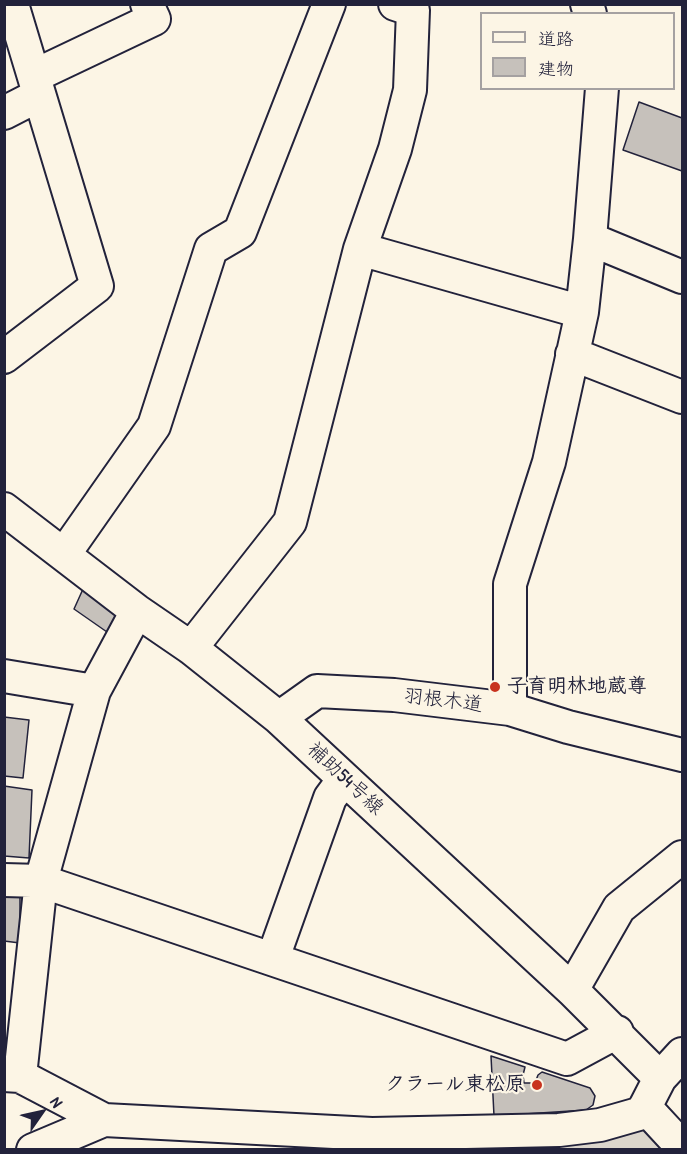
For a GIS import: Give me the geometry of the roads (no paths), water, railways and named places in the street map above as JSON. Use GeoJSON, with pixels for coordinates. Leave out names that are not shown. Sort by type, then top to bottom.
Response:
{"type":"FeatureCollection","features":[{"type":"Feature","properties":{"kind":"street"},"geometry":{"type":"LineString","coordinates":[[4,357],[97,286],[12,4]]}},
{"type":"Feature","properties":{"kind":"street"},"geometry":{"type":"LineString","coordinates":[[4,113],[36,85],[154,19],[147,4]]}},
{"type":"Feature","properties":{"kind":"street"},"geometry":{"type":"LineString","coordinates":[[65,554],[154,426],[211,249],[240,232],[329,4]]}},
{"type":"Feature","properties":{"kind":"street"},"geometry":{"type":"LineString","coordinates":[[191,648],[290,522],[360,249],[395,149],[410,90],[413,10],[394,4]]}},
{"type":"Feature","properties":{"kind":"street"},"geometry":{"type":"LineString","coordinates":[[510,709],[510,584],[549,462],[582,312],[602,90]]}},
{"type":"Feature","properties":{"kind":"street"},"geometry":{"type":"LineString","coordinates":[[590,239],[682,277]]}},
{"type":"Feature","properties":{"kind":"street"},"geometry":{"type":"LineString","coordinates":[[360,249],[582,312]]}},
{"type":"Feature","properties":{"kind":"street"},"geometry":{"type":"LineString","coordinates":[[572,354],[682,397]]}},
{"type":"Feature","properties":{"kind":"street","name":"補助54号線"},"geometry":{"type":"LineString","coordinates":[[4,509],[137,611],[191,648],[279,718],[617,1032],[660,1078]]}},
{"type":"Feature","properties":{"kind":"street"},"geometry":{"type":"LineString","coordinates":[[137,611],[94,691],[41,881],[12,1075],[104,1120],[372,1134],[559,1130],[600,1125],[642,1113],[660,1078],[682,1054]]}},
{"type":"Feature","properties":{"kind":"street"},"geometry":{"type":"LineString","coordinates":[[4,676],[94,691]]}},
{"type":"Feature","properties":{"kind":"street","name":"羽根木道"},"geometry":{"type":"LineString","coordinates":[[279,718],[317,691],[394,695],[510,709],[568,727],[682,755]]}},
{"type":"Feature","properties":{"kind":"street"},"geometry":{"type":"LineString","coordinates":[[273,958],[330,798],[345,779]]}},
{"type":"Feature","properties":{"kind":"street"},"geometry":{"type":"LineString","coordinates":[[572,990],[619,908],[682,857]]}},
{"type":"Feature","properties":{"kind":"street"},"geometry":{"type":"LineString","coordinates":[[4,880],[41,881],[567,1059],[617,1032]]}},
{"type":"Feature","properties":{"kind":"street"},"geometry":{"type":"LineString","coordinates":[[645,1107],[682,1147]]}},
{"type":"Feature","properties":{"kind":"street"},"geometry":{"type":"LineString","coordinates":[[33,1149],[104,1120]]}},
{"type":"Feature","properties":{"kind":"place","name":"子育明林地蔵尊"},"geometry":{"type":"Point","coordinates":[495,687]}},
{"type":"Feature","properties":{"kind":"place","name":"クラール東松原"},"geometry":{"type":"Point","coordinates":[537,1085]}}]}
